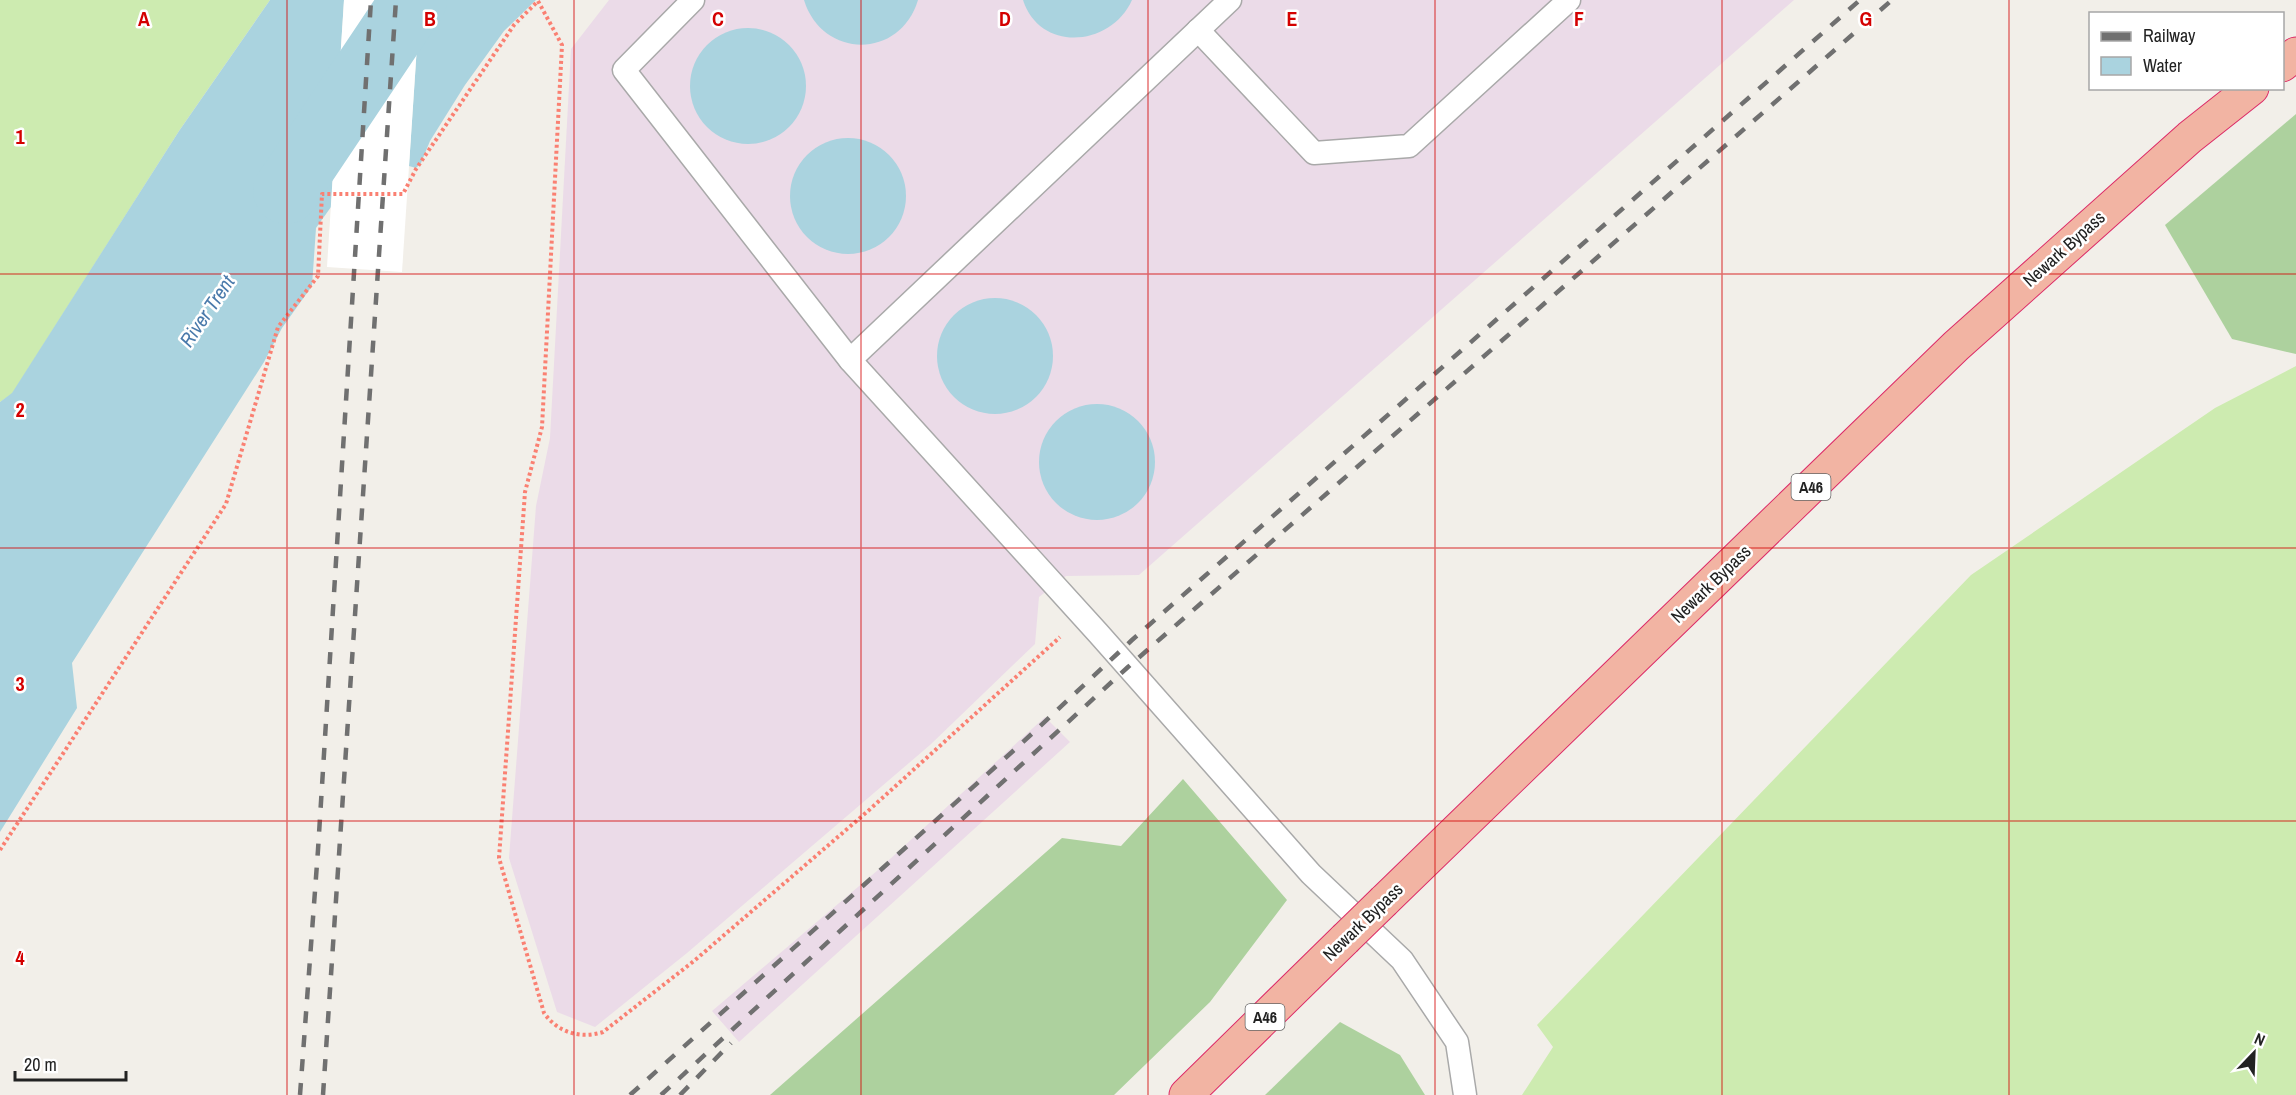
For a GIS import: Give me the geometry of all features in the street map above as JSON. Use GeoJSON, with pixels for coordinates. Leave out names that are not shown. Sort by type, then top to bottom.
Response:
{"type":"FeatureCollection","features":[{"type":"Feature","properties":{"kind":"highway"},"geometry":{"type":"LineString","coordinates":[[2284,64],[2296,54]]}},
{"type":"Feature","properties":{"kind":"highway","name":"Newark Bypass"},"geometry":{"type":"LineString","coordinates":[[1186,1095],[1956,346],[2190,137],[2249,90]]}},
{"type":"Feature","properties":{"kind":"lane"},"geometry":{"type":"LineString","coordinates":[[693,0],[624,70],[850,360],[1098,633],[1311,874],[1402,960],[1457,1042],[1465,1095]]}},
{"type":"Feature","properties":{"kind":"lane"},"geometry":{"type":"LineString","coordinates":[[850,360],[1230,0]]}},
{"type":"Feature","properties":{"kind":"lane"},"geometry":{"type":"LineString","coordinates":[[1198,30],[1314,153],[1408,146],[1569,0]]}},
{"type":"Feature","properties":{"kind":"path"},"geometry":{"type":"LineString","coordinates":[[0,850],[225,504],[278,327],[318,276],[322,194],[403,194],[416,169],[514,25],[538,0],[562,45],[542,427],[525,492],[500,858],[544,1013],[553,1025],[586,1037],[603,1032],[703,953],[868,811],[1044,653]]}},
{"type":"Feature","properties":{"kind":"shaded area"},"geometry":{"type":"Polygon","coordinates":[[[609,0],[1794,0],[1139,575],[1066,576],[1039,597],[1035,644],[930,745],[687,953],[595,1027],[557,1012],[509,858],[536,506],[550,438],[571,49],[609,0]]]}},
{"type":"Feature","properties":{"kind":"shaded area"},"geometry":{"type":"Polygon","coordinates":[[[1045,717],[1070,742],[739,1042],[712,1011],[878,870],[1045,717]]]}},
{"type":"Feature","properties":{"kind":"green space"},"geometry":{"type":"Polygon","coordinates":[[[0,0],[270,0],[179,131],[12,394],[0,402],[0,0]]]}},
{"type":"Feature","properties":{"kind":"green space"},"geometry":{"type":"Polygon","coordinates":[[[2296,114],[2296,354],[2232,339],[2165,225],[2296,114]]]}},
{"type":"Feature","properties":{"kind":"green space"},"geometry":{"type":"Polygon","coordinates":[[[2296,366],[2296,1095],[1522,1095],[1553,1047],[1537,1025],[1971,575],[2215,408],[2296,366]]]}},
{"type":"Feature","properties":{"kind":"green space"},"geometry":{"type":"Polygon","coordinates":[[[1183,779],[1287,900],[1210,1002],[1114,1095],[770,1095],[1062,838],[1121,846],[1183,779]]]}},
{"type":"Feature","properties":{"kind":"green space"},"geometry":{"type":"Polygon","coordinates":[[[1340,1022],[1400,1055],[1425,1095],[1265,1095],[1340,1022]]]}},
{"type":"Feature","properties":{"kind":"water"},"geometry":{"type":"Polygon","coordinates":[[[270,0],[344,0],[331,207],[316,228],[312,286],[282,328],[264,362],[72,663],[77,708],[0,832],[0,402],[12,393],[179,131],[270,0]]]}},
{"type":"Feature","properties":{"kind":"water"},"geometry":{"type":"Polygon","coordinates":[[[420,0],[536,0],[504,31],[465,85],[416,168],[409,166],[420,0]]]}},
{"type":"Feature","properties":{"kind":"water"},"geometry":{"type":"Polygon","coordinates":[[[804,0],[918,0],[909,20],[895,34],[879,42],[861,45],[843,42],[827,33],[813,19],[804,0]]]}},
{"type":"Feature","properties":{"kind":"water"},"geometry":{"type":"Polygon","coordinates":[[[1023,0],[1132,0],[1122,16],[1108,27],[1093,35],[1076,38],[1059,36],[1044,29],[1032,17],[1023,0]]]}},
{"type":"Feature","properties":{"kind":"water"},"geometry":{"type":"Polygon","coordinates":[[[748,28],[770,32],[789,45],[802,64],[806,86],[802,108],[789,127],[770,140],[748,144],[726,140],[707,127],[694,108],[690,86],[694,64],[707,45],[726,32],[748,28]]]}},
{"type":"Feature","properties":{"kind":"water"},"geometry":{"type":"Polygon","coordinates":[[[848,138],[870,142],[889,155],[902,174],[906,196],[902,218],[889,237],[870,250],[848,254],[826,250],[807,237],[794,218],[790,196],[794,174],[807,155],[826,142],[848,138]]]}},
{"type":"Feature","properties":{"kind":"water"},"geometry":{"type":"Polygon","coordinates":[[[995,298],[1017,302],[1036,315],[1049,334],[1053,356],[1049,378],[1036,397],[1017,410],[995,414],[973,410],[954,397],[941,378],[937,356],[941,334],[954,315],[973,302],[995,298]]]}},
{"type":"Feature","properties":{"kind":"water"},"geometry":{"type":"Polygon","coordinates":[[[1097,404],[1119,408],[1138,421],[1151,440],[1155,462],[1151,484],[1138,503],[1119,516],[1097,520],[1075,516],[1056,503],[1043,484],[1039,462],[1043,440],[1056,421],[1075,408],[1097,404]]]}},
{"type":"Feature","properties":{"kind":"pier"},"geometry":{"type":"Polygon","coordinates":[[[344,0],[420,0],[402,272],[327,267],[344,0]]]}},
{"type":"Feature","properties":{"kind":"waterway","name":"River Trent"},"geometry":{"type":"LineString","coordinates":[[286,191],[414,0]]}},
{"type":"Feature","properties":{"kind":"railway"},"geometry":{"type":"LineString","coordinates":[[300,1095],[318,850],[371,0]]}},
{"type":"Feature","properties":{"kind":"railway"},"geometry":{"type":"LineString","coordinates":[[323,1095],[396,0]]}},
{"type":"Feature","properties":{"kind":"railway"},"geometry":{"type":"LineString","coordinates":[[630,1095],[1022,743],[1132,640],[1860,0]]}},
{"type":"Feature","properties":{"kind":"railway"},"geometry":{"type":"LineString","coordinates":[[661,1095],[1128,667],[1892,0]]}},
{"type":"Feature","properties":{"kind":"railway"},"geometry":{"type":"LineString","coordinates":[[680,1095],[731,1043]]}}]}
